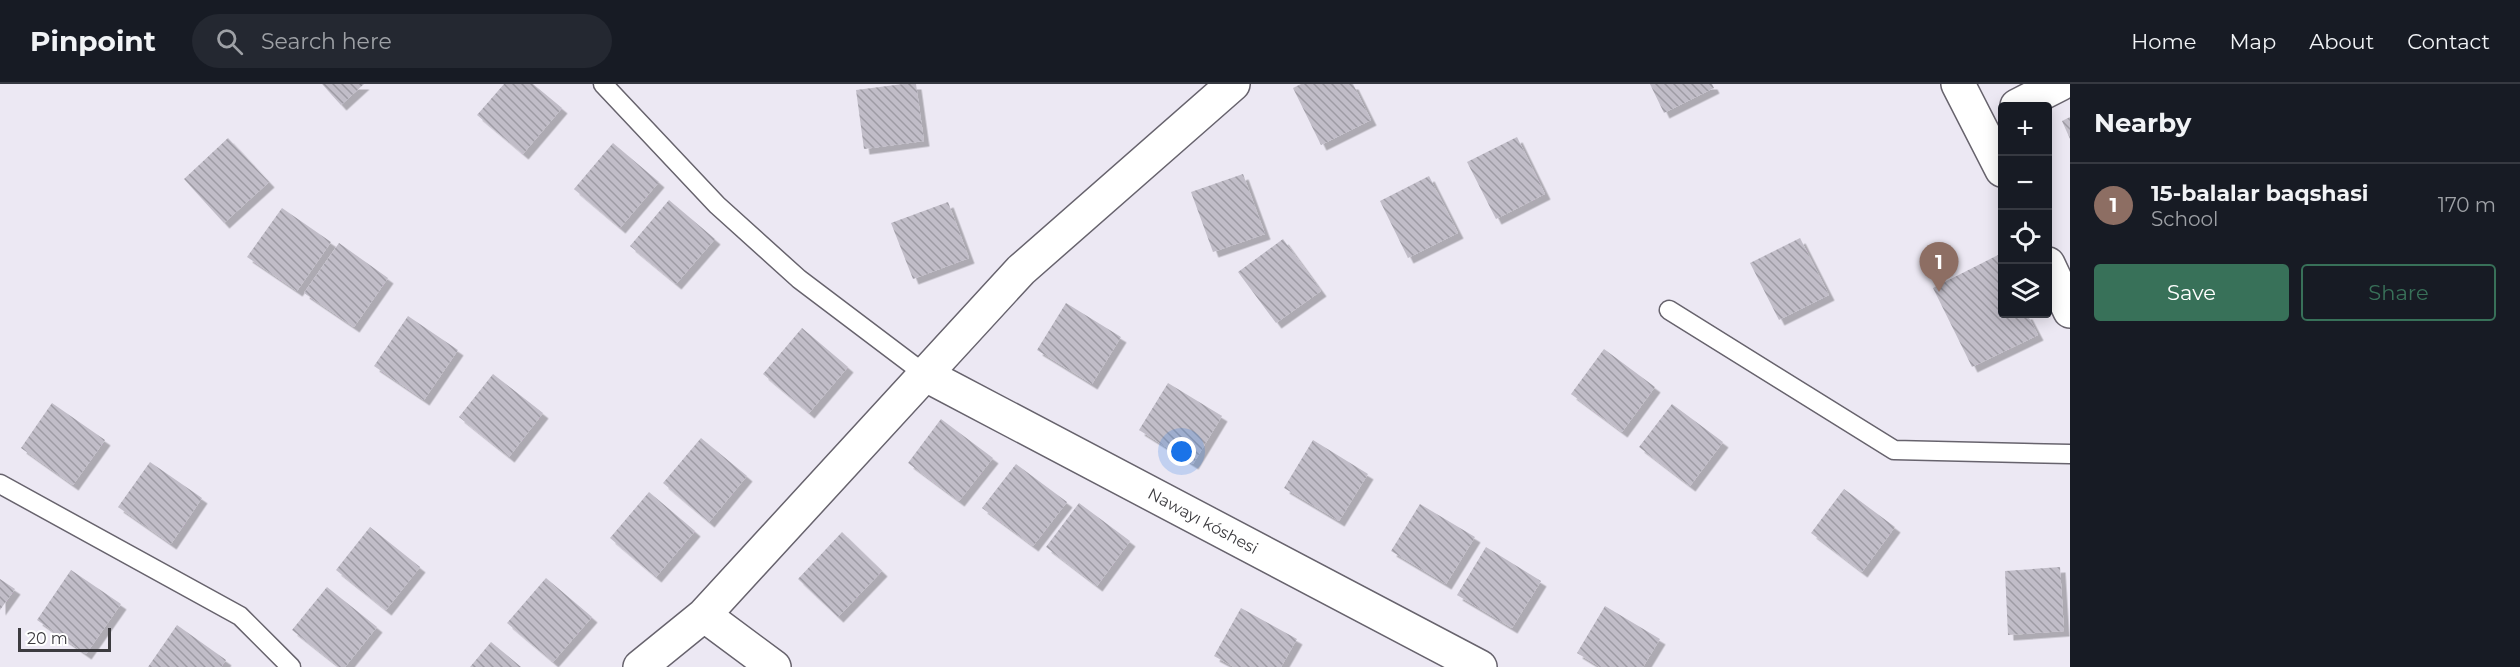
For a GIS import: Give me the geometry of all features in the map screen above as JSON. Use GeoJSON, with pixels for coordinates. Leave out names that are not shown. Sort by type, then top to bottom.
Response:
{"type":"FeatureCollection","features":[{"type":"Feature","properties":{"kind":"street"},"geometry":{"type":"LineString","coordinates":[[640,667],[704,615],[1021,270],[1233,84]]}},
{"type":"Feature","properties":{"kind":"street"},"geometry":{"type":"LineString","coordinates":[[1958,84],[1992,120],[1999,156]]}},
{"type":"Feature","properties":{"kind":"street"},"geometry":{"type":"LineString","coordinates":[[2025,102],[2060,84]]}},
{"type":"Feature","properties":{"kind":"street"},"geometry":{"type":"LineString","coordinates":[[2052,273],[2070,311]]}},
{"type":"Feature","properties":{"kind":"street","name":"Nawayı kóshesi"},"geometry":{"type":"LineString","coordinates":[[926,375],[1480,667]]}},
{"type":"Feature","properties":{"kind":"street"},"geometry":{"type":"LineString","coordinates":[[704,615],[774,667]]}},
{"type":"Feature","properties":{"kind":"lane"},"geometry":{"type":"LineString","coordinates":[[603,84],[717,205],[798,279],[926,375]]}},
{"type":"Feature","properties":{"kind":"lane"},"geometry":{"type":"LineString","coordinates":[[1669,310],[1894,450],[2070,454]]}},
{"type":"Feature","properties":{"kind":"lane"},"geometry":{"type":"LineString","coordinates":[[0,484],[240,616],[291,667]]}},
{"type":"Feature","properties":{"kind":"building"},"geometry":{"type":"Polygon","coordinates":[[[322,84],[364,84],[341,105],[322,84]]]}},
{"type":"Feature","properties":{"kind":"building"},"geometry":{"type":"Polygon","coordinates":[[[504,84],[533,84],[562,108],[523,154],[477,115],[504,84]]]}},
{"type":"Feature","properties":{"kind":"building"},"geometry":{"type":"Polygon","coordinates":[[[916,84],[924,141],[864,149],[856,90],[916,84]]]}},
{"type":"Feature","properties":{"kind":"building"},"geometry":{"type":"Polygon","coordinates":[[[1301,84],[1353,84],[1371,120],[1321,145],[1293,88],[1301,84]]]}},
{"type":"Feature","properties":{"kind":"building"},"geometry":{"type":"Polygon","coordinates":[[[1650,84],[1712,84],[1714,88],[1664,113],[1650,84]]]}},
{"type":"Feature","properties":{"kind":"building"},"geometry":{"type":"Polygon","coordinates":[[[2070,117],[2070,139],[2062,121],[2070,117]]]}},
{"type":"Feature","properties":{"kind":"building"},"geometry":{"type":"Polygon","coordinates":[[[1517,137],[1545,194],[1496,219],[1467,162],[1517,137]]]}},
{"type":"Feature","properties":{"kind":"building"},"geometry":{"type":"Polygon","coordinates":[[[228,138],[269,182],[224,223],[184,179],[228,138]]]}},
{"type":"Feature","properties":{"kind":"building"},"geometry":{"type":"Polygon","coordinates":[[[613,143],[659,182],[620,228],[574,189],[613,143]]]}},
{"type":"Feature","properties":{"kind":"building"},"geometry":{"type":"Polygon","coordinates":[[[1243,174],[1265,234],[1213,252],[1191,192],[1243,174]]]}},
{"type":"Feature","properties":{"kind":"building"},"geometry":{"type":"Polygon","coordinates":[[[1429,176],[1458,233],[1408,258],[1380,201],[1429,176]]]}},
{"type":"Feature","properties":{"kind":"building"},"geometry":{"type":"Polygon","coordinates":[[[669,200],[715,239],[676,284],[630,246],[669,200]]]}},
{"type":"Feature","properties":{"kind":"building"},"geometry":{"type":"Polygon","coordinates":[[[948,202],[969,258],[913,279],[891,223],[948,202]]]}},
{"type":"Feature","properties":{"kind":"building"},"geometry":{"type":"Polygon","coordinates":[[[282,208],[331,242],[297,291],[247,257],[282,208]]]}},
{"type":"Feature","properties":{"kind":"building"},"geometry":{"type":"Polygon","coordinates":[[[1800,238],[1829,295],[1779,320],[1750,263],[1800,238]]]}},
{"type":"Feature","properties":{"kind":"building"},"geometry":{"type":"Polygon","coordinates":[[[1283,239],[1321,291],[1276,323],[1238,272],[1283,239]]]}},
{"type":"Feature","properties":{"kind":"building"},"geometry":{"type":"Polygon","coordinates":[[[339,243],[388,278],[354,327],[304,293],[339,243]]]}},
{"type":"Feature","properties":{"kind":"building"},"geometry":{"type":"Polygon","coordinates":[[[1998,255],[1998,318],[2029,318],[2038,335],[1972,367],[1933,288],[1998,255]]]}},
{"type":"Feature","properties":{"kind":"building"},"geometry":{"type":"Polygon","coordinates":[[[1066,303],[1121,337],[1092,384],[1037,350],[1066,303]]]}},
{"type":"Feature","properties":{"kind":"building"},"geometry":{"type":"Polygon","coordinates":[[[408,316],[458,350],[424,400],[374,366],[408,316]]]}},
{"type":"Feature","properties":{"kind":"building"},"geometry":{"type":"Polygon","coordinates":[[[802,328],[848,367],[809,413],[763,374],[802,328]]]}},
{"type":"Feature","properties":{"kind":"building"},"geometry":{"type":"Polygon","coordinates":[[[1604,349],[1655,387],[1622,432],[1571,394],[1604,349]]]}},
{"type":"Feature","properties":{"kind":"building"},"geometry":{"type":"Polygon","coordinates":[[[493,374],[543,413],[509,457],[459,417],[493,374]]]}},
{"type":"Feature","properties":{"kind":"building"},"geometry":{"type":"Polygon","coordinates":[[[1168,383],[1222,416],[1193,464],[1139,430],[1168,383]]]}},
{"type":"Feature","properties":{"kind":"building"},"geometry":{"type":"Polygon","coordinates":[[[52,403],[105,440],[73,485],[21,448],[52,403]]]}},
{"type":"Feature","properties":{"kind":"building"},"geometry":{"type":"Polygon","coordinates":[[[1672,404],[1723,442],[1690,486],[1639,447],[1672,404]]]}},
{"type":"Feature","properties":{"kind":"building"},"geometry":{"type":"Polygon","coordinates":[[[941,419],[993,458],[959,501],[908,463],[941,419]]]}},
{"type":"Feature","properties":{"kind":"building"},"geometry":{"type":"Polygon","coordinates":[[[701,438],[747,476],[709,522],[663,483],[701,438]]]}},
{"type":"Feature","properties":{"kind":"building"},"geometry":{"type":"Polygon","coordinates":[[[1313,440],[1368,474],[1339,521],[1284,488],[1313,440]]]}},
{"type":"Feature","properties":{"kind":"building"},"geometry":{"type":"Polygon","coordinates":[[[150,462],[202,498],[171,544],[118,507],[150,462]]]}},
{"type":"Feature","properties":{"kind":"building"},"geometry":{"type":"Polygon","coordinates":[[[1016,464],[1067,502],[1033,546],[982,508],[1016,464]]]}},
{"type":"Feature","properties":{"kind":"building"},"geometry":{"type":"Polygon","coordinates":[[[1844,489],[1895,527],[1862,572],[1811,533],[1844,489]]]}},
{"type":"Feature","properties":{"kind":"building"},"geometry":{"type":"Polygon","coordinates":[[[649,492],[695,531],[656,577],[610,538],[649,492]]]}},
{"type":"Feature","properties":{"kind":"building"},"geometry":{"type":"Polygon","coordinates":[[[1079,503],[1130,541],[1097,586],[1046,547],[1079,503]]]}},
{"type":"Feature","properties":{"kind":"building"},"geometry":{"type":"Polygon","coordinates":[[[1420,504],[1475,537],[1446,584],[1391,551],[1420,504]]]}},
{"type":"Feature","properties":{"kind":"building"},"geometry":{"type":"Polygon","coordinates":[[[370,527],[420,567],[386,610],[336,570],[370,527]]]}},
{"type":"Feature","properties":{"kind":"building"},"geometry":{"type":"Polygon","coordinates":[[[842,532],[882,571],[838,617],[798,579],[842,532]]]}},
{"type":"Feature","properties":{"kind":"building"},"geometry":{"type":"Polygon","coordinates":[[[1486,547],[1541,581],[1512,628],[1457,595],[1486,547]]]}},
{"type":"Feature","properties":{"kind":"building"},"geometry":{"type":"Polygon","coordinates":[[[2060,567],[2064,631],[2008,635],[2005,571],[2060,567]]]}},
{"type":"Feature","properties":{"kind":"building"},"geometry":{"type":"Polygon","coordinates":[[[71,570],[121,604],[86,654],[37,620],[71,570]]]}},
{"type":"Feature","properties":{"kind":"building"},"geometry":{"type":"Polygon","coordinates":[[[546,578],[592,617],[553,662],[507,623],[546,578]]]}},
{"type":"Feature","properties":{"kind":"building"},"geometry":{"type":"Polygon","coordinates":[[[0,579],[15,589],[0,610],[0,579]]]}},
{"type":"Feature","properties":{"kind":"building"},"geometry":{"type":"Polygon","coordinates":[[[327,587],[377,627],[345,667],[339,667],[292,630],[327,587]]]}},
{"type":"Feature","properties":{"kind":"building"},"geometry":{"type":"Polygon","coordinates":[[[1605,606],[1660,639],[1643,667],[1600,667],[1577,653],[1605,606]]]}},
{"type":"Feature","properties":{"kind":"building"},"geometry":{"type":"Polygon","coordinates":[[[1241,608],[1297,639],[1281,667],[1234,667],[1214,656],[1241,608]]]}},
{"type":"Feature","properties":{"kind":"building"},"geometry":{"type":"Polygon","coordinates":[[[177,625],[226,660],[221,667],[148,667],[177,625]]]}},
{"type":"Feature","properties":{"kind":"building"},"geometry":{"type":"Polygon","coordinates":[[[491,642],[521,667],[470,667],[491,642]]]}},
{"type":"Feature","properties":{"kind":"place","name":"15-balalar baqshasi"},"geometry":{"type":"Point","coordinates":[1939,292]}}]}
